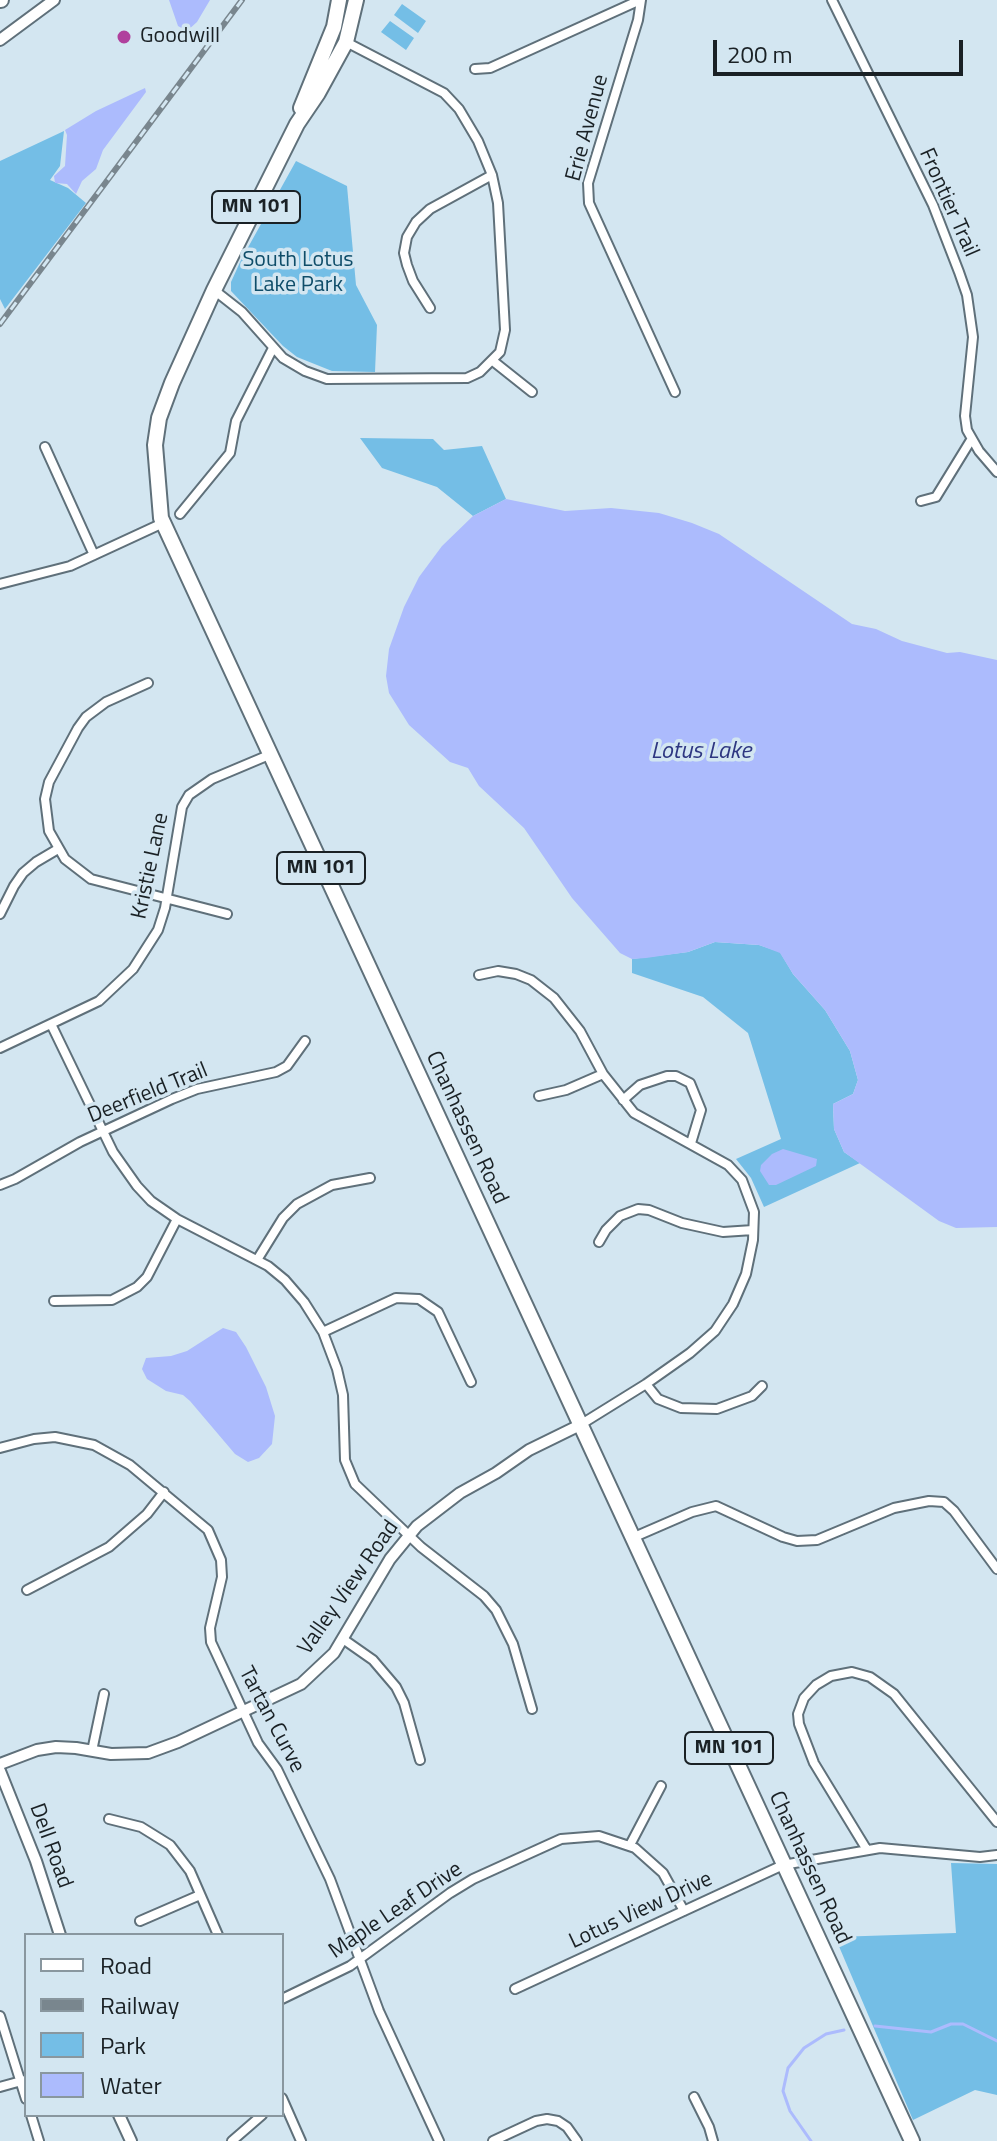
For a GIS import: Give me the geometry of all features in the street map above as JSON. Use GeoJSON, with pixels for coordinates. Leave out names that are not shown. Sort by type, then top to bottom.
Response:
{"type":"FeatureCollection","features":[{"type":"Feature","properties":{"kind":"main road","name":"Chanhassen Road"},"geometry":{"type":"LineString","coordinates":[[297,124],[303,101],[334,27],[339,0]]}},
{"type":"Feature","properties":{"kind":"main road","name":"Chanhassen Road"},"geometry":{"type":"LineString","coordinates":[[356,0],[346,42],[297,124],[214,290],[159,418],[155,445],[163,523],[912,2141]]}},
{"type":"Feature","properties":{"kind":"street"},"geometry":{"type":"LineString","coordinates":[[0,40],[54,0]]}},
{"type":"Feature","properties":{"kind":"street"},"geometry":{"type":"LineString","coordinates":[[475,69],[490,68],[640,0]]}},
{"type":"Feature","properties":{"kind":"street","name":"Erie Avenue"},"geometry":{"type":"LineString","coordinates":[[640,0],[634,35],[588,183],[589,203],[675,392]]}},
{"type":"Feature","properties":{"kind":"street","name":"Frontier Trail"},"geometry":{"type":"LineString","coordinates":[[832,0],[933,205],[967,295],[973,337],[965,416],[971,440]]}},
{"type":"Feature","properties":{"kind":"street"},"geometry":{"type":"LineString","coordinates":[[214,290],[242,312],[273,348],[305,371],[327,379],[467,378],[480,372],[500,352],[505,330],[498,203],[492,175],[478,141],[459,109],[444,93],[346,42]]}},
{"type":"Feature","properties":{"kind":"street"},"geometry":{"type":"LineString","coordinates":[[430,308],[407,265],[404,253],[407,237],[416,222],[430,209],[492,175]]}},
{"type":"Feature","properties":{"kind":"street"},"geometry":{"type":"LineString","coordinates":[[180,514],[230,453],[236,421],[273,348]]}},
{"type":"Feature","properties":{"kind":"street"},"geometry":{"type":"LineString","coordinates":[[493,361],[532,392]]}},
{"type":"Feature","properties":{"kind":"street"},"geometry":{"type":"LineString","coordinates":[[921,501],[936,497],[971,440],[997,472]]}},
{"type":"Feature","properties":{"kind":"street"},"geometry":{"type":"LineString","coordinates":[[45,447],[94,555]]}},
{"type":"Feature","properties":{"kind":"street"},"geometry":{"type":"LineString","coordinates":[[0,584],[70,566],[163,523]]}},
{"type":"Feature","properties":{"kind":"street"},"geometry":{"type":"LineString","coordinates":[[148,683],[106,702],[86,717],[56,767],[45,799],[49,831],[58,849],[77,871],[91,879],[227,914]]}},
{"type":"Feature","properties":{"kind":"street","name":"Kristie Lane"},"geometry":{"type":"LineString","coordinates":[[0,1048],[99,1001],[133,969],[158,930],[167,899],[182,807],[189,795],[212,779],[269,755]]}},
{"type":"Feature","properties":{"kind":"street"},"geometry":{"type":"LineString","coordinates":[[0,914],[23,873],[58,849]]}},
{"type":"Feature","properties":{"kind":"street"},"geometry":{"type":"LineString","coordinates":[[479,975],[498,971],[516,974],[531,980],[554,998],[580,1031],[603,1074],[634,1113],[728,1165],[742,1180],[754,1212],[746,1274],[733,1304],[715,1331],[646,1384],[580,1425]]}},
{"type":"Feature","properties":{"kind":"street"},"geometry":{"type":"LineString","coordinates":[[51,1024],[103,1131],[124,1170],[137,1186],[151,1201],[177,1219],[257,1260],[285,1280],[304,1302],[323,1332],[337,1369],[343,1395],[344,1446],[349,1473],[364,1494],[409,1536],[484,1596],[496,1610],[513,1644],[532,1709]]}},
{"type":"Feature","properties":{"kind":"street","name":"Deerfield Trail"},"geometry":{"type":"LineString","coordinates":[[0,1185],[103,1131],[197,1089],[276,1072],[287,1066],[305,1041]]}},
{"type":"Feature","properties":{"kind":"street"},"geometry":{"type":"LineString","coordinates":[[539,1096],[566,1090],[603,1074]]}},
{"type":"Feature","properties":{"kind":"street"},"geometry":{"type":"LineString","coordinates":[[623,1100],[640,1085],[667,1076],[676,1076],[690,1083],[701,1110],[691,1143]]}},
{"type":"Feature","properties":{"kind":"street"},"geometry":{"type":"LineString","coordinates":[[257,1260],[283,1218],[297,1204],[332,1185],[370,1178]]}},
{"type":"Feature","properties":{"kind":"street"},"geometry":{"type":"LineString","coordinates":[[599,1242],[620,1216],[638,1209],[713,1231],[753,1230]]}},
{"type":"Feature","properties":{"kind":"street"},"geometry":{"type":"LineString","coordinates":[[54,1301],[97,1302],[125,1295],[147,1277],[177,1219]]}},
{"type":"Feature","properties":{"kind":"street"},"geometry":{"type":"LineString","coordinates":[[323,1332],[396,1298],[419,1299],[438,1312],[471,1382]]}},
{"type":"Feature","properties":{"kind":"street"},"geometry":{"type":"LineString","coordinates":[[646,1384],[658,1399],[681,1408],[717,1409],[752,1396],[762,1386]]}},
{"type":"Feature","properties":{"kind":"street","name":"Valley View Road"},"geometry":{"type":"LineString","coordinates":[[0,1764],[47,1748],[76,1748],[120,1755],[148,1753],[301,1684],[319,1670],[343,1639],[390,1559],[417,1526],[460,1493],[529,1450],[580,1425]]}},
{"type":"Feature","properties":{"kind":"street","name":"Tartan Curve"},"geometry":{"type":"LineString","coordinates":[[0,1448],[34,1439],[75,1439],[113,1453],[197,1518],[216,1544],[222,1577],[210,1628],[211,1642],[258,1743],[277,1769],[330,1879],[379,2011],[439,2141]]}},
{"type":"Feature","properties":{"kind":"street"},"geometry":{"type":"LineString","coordinates":[[27,1590],[109,1547],[147,1514],[164,1492]]}},
{"type":"Feature","properties":{"kind":"street"},"geometry":{"type":"LineString","coordinates":[[632,1538],[692,1512],[716,1506],[783,1537],[797,1541],[817,1540],[894,1508],[929,1501],[944,1502],[997,1569]]}},
{"type":"Feature","properties":{"kind":"street"},"geometry":{"type":"LineString","coordinates":[[343,1639],[373,1660],[396,1687],[404,1703],[420,1760]]}},
{"type":"Feature","properties":{"kind":"street"},"geometry":{"type":"LineString","coordinates":[[867,1850],[814,1763],[799,1724],[798,1714],[804,1698],[816,1685],[831,1676],[852,1672],[870,1677],[894,1694],[997,1822]]}},
{"type":"Feature","properties":{"kind":"street"},"geometry":{"type":"LineString","coordinates":[[92,1751],[104,1694]]}},
{"type":"Feature","properties":{"kind":"street","name":"Dell Road"},"geometry":{"type":"LineString","coordinates":[[0,1771],[36,1861],[59,1933]]}},
{"type":"Feature","properties":{"kind":"street"},"geometry":{"type":"LineString","coordinates":[[630,1845],[661,1786]]}},
{"type":"Feature","properties":{"kind":"street"},"geometry":{"type":"LineString","coordinates":[[109,1819],[141,1827],[170,1845],[181,1857],[217,1933]]}},
{"type":"Feature","properties":{"kind":"street","name":"Maple Leaf Drive"},"geometry":{"type":"LineString","coordinates":[[284,1998],[322,1982],[450,1893],[561,1839],[599,1836],[630,1845],[663,1873],[684,1911]]}},
{"type":"Feature","properties":{"kind":"street","name":"Lotus View Drive"},"geometry":{"type":"LineString","coordinates":[[515,1989],[783,1865],[880,1848],[980,1857],[997,1855]]}},
{"type":"Feature","properties":{"kind":"street"},"geometry":{"type":"LineString","coordinates":[[140,1921],[200,1895]]}},
{"type":"Feature","properties":{"kind":"street"},"geometry":{"type":"LineString","coordinates":[[0,2016],[23,2081],[0,2087]]}},
{"type":"Feature","properties":{"kind":"street"},"geometry":{"type":"LineString","coordinates":[[694,2097],[713,2141]]}},
{"type":"Feature","properties":{"kind":"street"},"geometry":{"type":"LineString","coordinates":[[284,2103],[301,2141]]}},
{"type":"Feature","properties":{"kind":"street"},"geometry":{"type":"LineString","coordinates":[[32,2117],[39,2141]]}},
{"type":"Feature","properties":{"kind":"street"},"geometry":{"type":"LineString","coordinates":[[120,2117],[131,2141]]}},
{"type":"Feature","properties":{"kind":"street"},"geometry":{"type":"LineString","coordinates":[[232,2141],[260,2117]]}},
{"type":"Feature","properties":{"kind":"street"},"geometry":{"type":"LineString","coordinates":[[493,2141],[547,2119],[567,2127],[577,2141]]}},
{"type":"Feature","properties":{"kind":"green space"},"geometry":{"type":"Polygon","coordinates":[[[402,4],[426,21],[418,33],[394,15],[402,4]]]}},
{"type":"Feature","properties":{"kind":"green space"},"geometry":{"type":"Polygon","coordinates":[[[390,21],[414,38],[406,50],[381,32],[390,21]]]}},
{"type":"Feature","properties":{"kind":"green space"},"geometry":{"type":"Polygon","coordinates":[[[64,131],[60,166],[50,180],[68,188],[86,203],[5,309],[0,299],[0,161],[64,131]]]}},
{"type":"Feature","properties":{"kind":"green space","name":"South Lotus Lake Park"},"geometry":{"type":"Polygon","coordinates":[[[296,161],[347,186],[356,285],[377,325],[375,372],[332,371],[297,357],[231,291],[231,282],[241,260],[296,161]]]}},
{"type":"Feature","properties":{"kind":"green space"},"geometry":{"type":"Polygon","coordinates":[[[360,438],[433,439],[444,450],[482,446],[506,499],[473,516],[437,487],[382,468],[360,438]]]}},
{"type":"Feature","properties":{"kind":"green space"},"geometry":{"type":"Polygon","coordinates":[[[715,942],[759,945],[780,952],[793,974],[825,1010],[850,1051],[858,1080],[853,1094],[833,1104],[834,1129],[844,1152],[860,1163],[764,1207],[751,1178],[736,1159],[781,1139],[748,1033],[703,997],[632,973],[632,959],[688,952],[715,942]]]}},
{"type":"Feature","properties":{"kind":"green space"},"geometry":{"type":"Polygon","coordinates":[[[951,1863],[997,1864],[997,2095],[975,2090],[913,2120],[835,1937],[956,1933],[951,1863]]]}},
{"type":"Feature","properties":{"kind":"water"},"geometry":{"type":"Polygon","coordinates":[[[169,0],[210,0],[197,22],[187,31],[178,26],[169,0]]]}},
{"type":"Feature","properties":{"kind":"water"},"geometry":{"type":"Polygon","coordinates":[[[145,88],[146,92],[103,150],[96,169],[82,181],[76,194],[67,184],[55,183],[54,176],[65,166],[65,130],[96,111],[145,88]]]}},
{"type":"Feature","properties":{"kind":"water","name":"Lotus Lake"},"geometry":{"type":"Polygon","coordinates":[[[506,499],[565,511],[611,508],[659,513],[692,523],[719,534],[852,624],[947,653],[960,652],[997,660],[997,1227],[956,1228],[939,1221],[844,1152],[834,1129],[833,1104],[853,1094],[858,1080],[850,1051],[825,1010],[793,974],[780,953],[759,945],[715,942],[688,952],[646,958],[632,959],[620,953],[572,898],[524,828],[479,786],[468,768],[450,762],[409,725],[389,693],[386,676],[389,649],[404,607],[419,577],[442,546],[473,516],[506,499]]]}},
{"type":"Feature","properties":{"kind":"water"},"geometry":{"type":"Polygon","coordinates":[[[783,1149],[817,1159],[816,1166],[776,1185],[769,1185],[760,1171],[761,1165],[772,1154],[783,1149]]]}},
{"type":"Feature","properties":{"kind":"water"},"geometry":{"type":"Polygon","coordinates":[[[223,1328],[236,1332],[246,1347],[266,1387],[275,1416],[272,1444],[259,1458],[248,1462],[235,1454],[190,1401],[147,1379],[142,1369],[146,1358],[187,1351],[223,1328]]]}},
{"type":"Feature","properties":{"kind":"waterway"},"geometry":{"type":"LineString","coordinates":[[875,2026],[931,2032],[951,2024],[963,2024],[997,2041]]}},
{"type":"Feature","properties":{"kind":"waterway"},"geometry":{"type":"LineString","coordinates":[[811,2141],[790,2111],[783,2091],[788,2068],[804,2048],[826,2034],[844,2030]]}},
{"type":"Feature","properties":{"kind":"railway"},"geometry":{"type":"LineString","coordinates":[[0,324],[242,0]]}},
{"type":"Feature","properties":{"kind":"place","name":"Goodwill"},"geometry":{"type":"Point","coordinates":[124,37]}}]}
